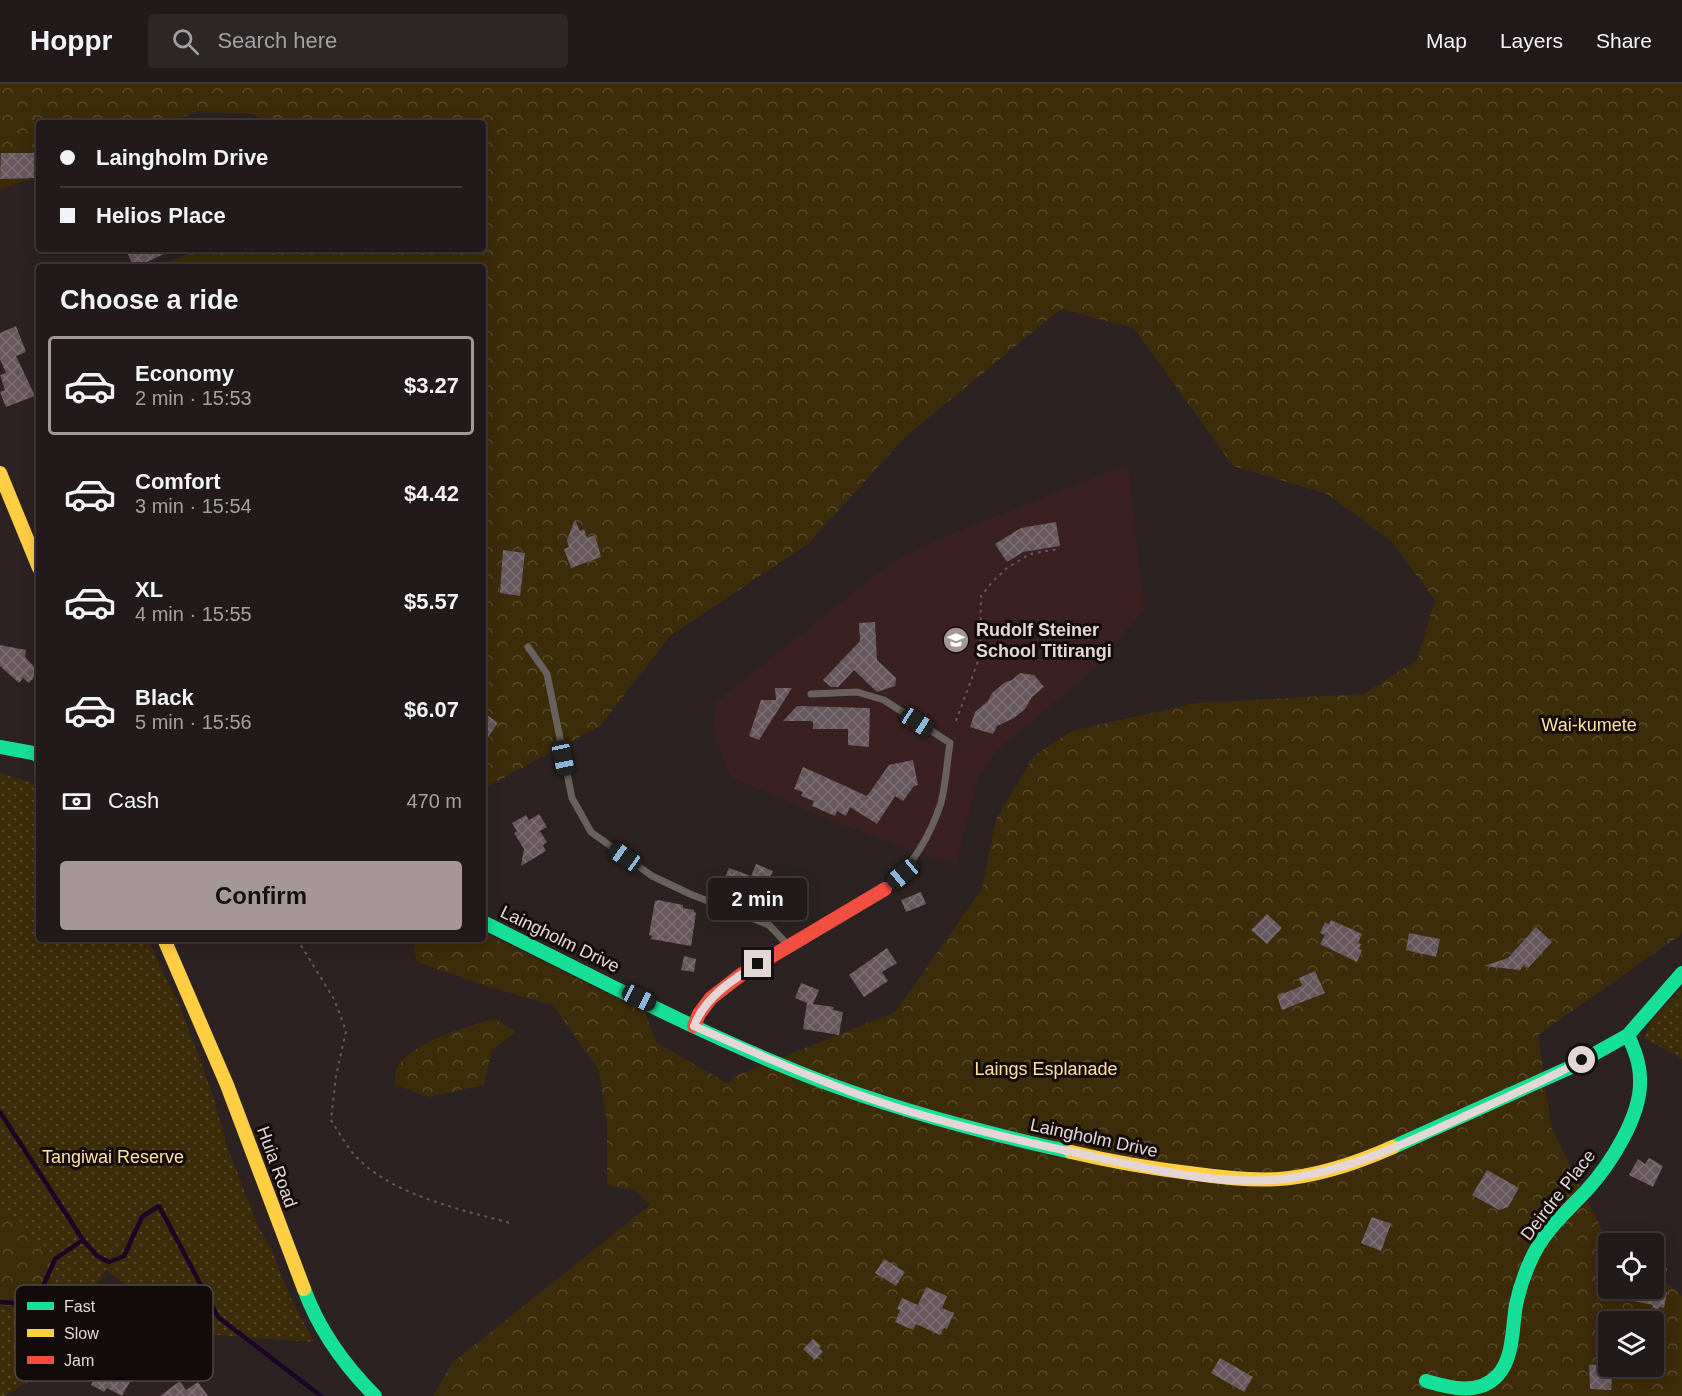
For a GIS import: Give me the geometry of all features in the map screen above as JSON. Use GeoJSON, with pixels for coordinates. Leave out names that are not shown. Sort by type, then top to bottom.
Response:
{"type":"FeatureCollection","features":[{"type":"Feature","properties":{"kind":"street"},"geometry":{"type":"LineString","coordinates":[[0,473],[36,561]]}},
{"type":"Feature","properties":{"kind":"street"},"geometry":{"type":"LineString","coordinates":[[0,747],[36,752]]}},
{"type":"Feature","properties":{"kind":"street"},"geometry":{"type":"LineString","coordinates":[[694,1026],[699,1014],[711,998],[742,974],[885,889]]}},
{"type":"Feature","properties":{"kind":"street","name":"Laingholm Drive"},"geometry":{"type":"LineString","coordinates":[[486,923],[694,1026],[812,1077],[894,1107],[1012,1139],[1110,1161],[1154,1170],[1242,1180],[1280,1179],[1319,1173],[1365,1159],[1570,1067],[1628,1035],[1682,973]]}},
{"type":"Feature","properties":{"kind":"street","name":"Huia Road"},"geometry":{"type":"LineString","coordinates":[[165,942],[227,1085],[308,1301],[336,1351],[356,1377],[375,1396]]}},
{"type":"Feature","properties":{"kind":"street","name":"Deirdre Place"},"geometry":{"type":"LineString","coordinates":[[1426,1381],[1457,1391],[1491,1380],[1503,1369],[1511,1339],[1517,1297],[1536,1250],[1551,1229],[1603,1172],[1630,1124],[1639,1097],[1641,1080],[1640,1064],[1628,1035]]}},
{"type":"Feature","properties":{"kind":"lane"},"geometry":{"type":"LineString","coordinates":[[528,647],[547,674],[572,798],[591,832],[652,876],[690,894],[769,925],[788,945]]}},
{"type":"Feature","properties":{"kind":"lane"},"geometry":{"type":"LineString","coordinates":[[811,694],[857,692],[884,700],[950,743],[940,804],[920,848],[903,874],[885,889]]}},
{"type":"Feature","properties":{"kind":"path"},"geometry":{"type":"LineString","coordinates":[[956,721],[981,656],[981,596],[1007,568],[1030,554],[1058,549]]}},
{"type":"Feature","properties":{"kind":"path"},"geometry":{"type":"LineString","coordinates":[[299,942],[334,999],[346,1031],[336,1076],[331,1120],[352,1152],[376,1173],[412,1193],[510,1223]]}},
{"type":"Feature","properties":{"kind":"shaded area","name":"Rudolf Steiner School Titirangi"},"geometry":{"type":"Polygon","coordinates":[[[1128,464],[1144,610],[1092,671],[997,750],[978,778],[956,865],[820,816],[731,777],[713,732],[716,702],[891,563],[941,538],[1128,464]]]}},
{"type":"Feature","properties":{"kind":"green space"},"geometry":{"type":"Polygon","coordinates":[[[0,84],[1682,84],[1682,934],[1538,1035],[1551,1127],[1602,1230],[1606,1233],[1598,1233],[1598,1299],[1664,1299],[1664,1281],[1682,1296],[1682,1396],[433,1396],[452,1363],[650,1205],[636,1191],[607,1185],[607,1125],[599,1071],[554,1006],[417,962],[413,942],[486,942],[486,934],[644,1011],[657,1043],[729,1084],[733,1077],[895,1012],[982,889],[996,819],[1034,756],[1071,731],[1196,703],[1364,694],[1417,660],[1435,600],[1390,540],[1327,494],[1233,466],[1134,328],[1061,309],[906,436],[808,544],[670,636],[600,726],[486,787],[486,264],[163,264],[193,252],[486,252],[486,120],[262,120],[253,114],[198,111],[176,120],[36,120],[36,176],[0,190],[0,84]]]}},
{"type":"Feature","properties":{"kind":"green space","name":"Tangiwai Reserve"},"geometry":{"type":"Polygon","coordinates":[[[0,773],[36,784],[36,942],[148,942],[180,1007],[213,1095],[226,1143],[256,1222],[272,1251],[289,1295],[314,1342],[213,1335],[213,1285],[126,1285],[106,1270],[96,1285],[15,1285],[15,1381],[30,1381],[0,1396],[0,773]]]}},
{"type":"Feature","properties":{"kind":"green space"},"geometry":{"type":"Polygon","coordinates":[[[1682,988],[1682,1059],[1644,1038],[1652,1020],[1682,988]]]}},
{"type":"Feature","properties":{"kind":"green space"},"geometry":{"type":"Polygon","coordinates":[[[495,1019],[516,1032],[492,1050],[484,1085],[429,1097],[395,1085],[396,1070],[403,1060],[425,1044],[470,1026],[495,1019]]]}},
{"type":"Feature","properties":{"kind":"green space"},"geometry":{"type":"Polygon","coordinates":[[[0,1208],[55,1259],[44,1285],[15,1285],[15,1303],[0,1302],[0,1208]]]}},
{"type":"Feature","properties":{"kind":"building"},"geometry":{"type":"Polygon","coordinates":[[[1,153],[34,153],[35,178],[0,179],[1,153]]]}},
{"type":"Feature","properties":{"kind":"building"},"geometry":{"type":"Polygon","coordinates":[[[127,252],[168,252],[142,264],[132,264],[127,252]]]}},
{"type":"Feature","properties":{"kind":"building"},"geometry":{"type":"Polygon","coordinates":[[[16,326],[26,352],[16,356],[35,396],[6,407],[0,392],[5,390],[0,375],[6,373],[0,359],[0,333],[16,326]]]}},
{"type":"Feature","properties":{"kind":"building"},"geometry":{"type":"Polygon","coordinates":[[[575,520],[580,531],[584,529],[587,538],[595,535],[601,557],[571,568],[564,549],[569,547],[567,540],[575,520]]]}},
{"type":"Feature","properties":{"kind":"building"},"geometry":{"type":"Polygon","coordinates":[[[1056,522],[1060,546],[1023,552],[1007,562],[995,544],[1021,528],[1056,522]]]}},
{"type":"Feature","properties":{"kind":"building"},"geometry":{"type":"Polygon","coordinates":[[[503,550],[525,553],[520,596],[500,593],[503,550]]]}},
{"type":"Feature","properties":{"kind":"building"},"geometry":{"type":"Polygon","coordinates":[[[875,622],[877,660],[896,678],[895,686],[877,692],[854,670],[838,687],[831,687],[823,680],[860,641],[859,623],[875,622]]]}},
{"type":"Feature","properties":{"kind":"building"},"geometry":{"type":"Polygon","coordinates":[[[0,645],[26,650],[25,657],[36,669],[36,675],[29,683],[23,678],[19,683],[0,666],[0,645]]]}},
{"type":"Feature","properties":{"kind":"building"},"geometry":{"type":"Polygon","coordinates":[[[1020,673],[1034,675],[1044,687],[1032,697],[1025,709],[1014,718],[997,726],[993,734],[970,727],[975,712],[988,701],[992,693],[1020,673]]]}},
{"type":"Feature","properties":{"kind":"building"},"geometry":{"type":"Polygon","coordinates":[[[775,688],[792,688],[759,740],[749,736],[761,700],[776,700],[775,688]]]}},
{"type":"Feature","properties":{"kind":"building"},"geometry":{"type":"Polygon","coordinates":[[[797,706],[870,708],[869,747],[848,745],[848,729],[813,729],[811,721],[783,721],[797,706]]]}},
{"type":"Feature","properties":{"kind":"building"},"geometry":{"type":"Polygon","coordinates":[[[486,714],[498,723],[486,740],[486,714]]]}},
{"type":"Feature","properties":{"kind":"building"},"geometry":{"type":"Polygon","coordinates":[[[913,760],[918,785],[914,786],[903,801],[895,796],[877,824],[850,807],[846,816],[837,811],[835,816],[812,806],[814,801],[801,796],[803,792],[794,789],[803,767],[867,796],[889,765],[913,760]]]}},
{"type":"Feature","properties":{"kind":"building"},"geometry":{"type":"Polygon","coordinates":[[[539,814],[547,827],[540,831],[547,842],[543,845],[546,851],[521,866],[524,849],[514,833],[517,831],[512,823],[526,815],[529,820],[539,814]]]}},
{"type":"Feature","properties":{"kind":"building"},"geometry":{"type":"Polygon","coordinates":[[[756,864],[773,871],[769,880],[786,887],[785,890],[792,893],[783,911],[722,884],[729,868],[751,876],[756,864]]]}},
{"type":"Feature","properties":{"kind":"building"},"geometry":{"type":"Polygon","coordinates":[[[921,892],[926,904],[906,912],[901,900],[921,892]]]}},
{"type":"Feature","properties":{"kind":"building"},"geometry":{"type":"Polygon","coordinates":[[[655,901],[683,905],[683,908],[694,910],[696,913],[691,946],[651,939],[652,936],[649,935],[655,901]]]}},
{"type":"Feature","properties":{"kind":"building"},"geometry":{"type":"Polygon","coordinates":[[[1267,914],[1282,928],[1267,944],[1251,930],[1267,914]]]}},
{"type":"Feature","properties":{"kind":"building"},"geometry":{"type":"Polygon","coordinates":[[[1331,920],[1362,934],[1358,943],[1361,944],[1359,949],[1362,950],[1357,962],[1320,944],[1325,935],[1320,933],[1325,922],[1329,924],[1331,920]]]}},
{"type":"Feature","properties":{"kind":"building"},"geometry":{"type":"Polygon","coordinates":[[[1536,927],[1552,942],[1528,968],[1524,965],[1520,970],[1484,966],[1508,958],[1536,927]]]}},
{"type":"Feature","properties":{"kind":"building"},"geometry":{"type":"Polygon","coordinates":[[[1409,933],[1440,939],[1436,957],[1406,950],[1409,933]]]}},
{"type":"Feature","properties":{"kind":"building"},"geometry":{"type":"Polygon","coordinates":[[[887,948],[897,963],[882,972],[888,981],[864,997],[849,975],[887,948]]]}},
{"type":"Feature","properties":{"kind":"building"},"geometry":{"type":"Polygon","coordinates":[[[684,956],[696,959],[694,972],[681,970],[684,956]]]}},
{"type":"Feature","properties":{"kind":"building"},"geometry":{"type":"Polygon","coordinates":[[[1315,971],[1325,993],[1282,1010],[1277,996],[1302,986],[1299,978],[1315,971]]]}},
{"type":"Feature","properties":{"kind":"building"},"geometry":{"type":"Polygon","coordinates":[[[801,983],[819,990],[813,1004],[834,1007],[833,1010],[843,1012],[839,1035],[803,1029],[807,1003],[795,998],[801,983]]]}},
{"type":"Feature","properties":{"kind":"building"},"geometry":{"type":"Polygon","coordinates":[[[1649,1158],[1663,1166],[1653,1187],[1629,1175],[1638,1159],[1645,1164],[1649,1158]]]}},
{"type":"Feature","properties":{"kind":"building"},"geometry":{"type":"Polygon","coordinates":[[[1487,1170],[1519,1188],[1508,1207],[1499,1210],[1472,1195],[1487,1170]]]}},
{"type":"Feature","properties":{"kind":"building"},"geometry":{"type":"Polygon","coordinates":[[[1372,1217],[1391,1224],[1381,1251],[1361,1243],[1372,1217]]]}},
{"type":"Feature","properties":{"kind":"building"},"geometry":{"type":"Polygon","coordinates":[[[884,1259],[905,1272],[896,1286],[875,1273],[884,1259]]]}},
{"type":"Feature","properties":{"kind":"building"},"geometry":{"type":"Polygon","coordinates":[[[926,1287],[947,1296],[942,1308],[954,1313],[947,1329],[944,1328],[940,1335],[916,1324],[913,1330],[895,1322],[902,1298],[918,1305],[926,1287]]]}},
{"type":"Feature","properties":{"kind":"building"},"geometry":{"type":"Polygon","coordinates":[[[1664,1291],[1667,1292],[1664,1308],[1653,1308],[1653,1305],[1629,1300],[1664,1299],[1664,1291]]]}},
{"type":"Feature","properties":{"kind":"building"},"geometry":{"type":"Polygon","coordinates":[[[813,1339],[821,1346],[819,1348],[823,1352],[815,1360],[803,1349],[813,1339]]]}},
{"type":"Feature","properties":{"kind":"building"},"geometry":{"type":"Polygon","coordinates":[[[1220,1358],[1253,1377],[1244,1392],[1211,1373],[1220,1358]]]}},
{"type":"Feature","properties":{"kind":"building"},"geometry":{"type":"Polygon","coordinates":[[[1589,1365],[1598,1365],[1598,1377],[1612,1377],[1611,1390],[1590,1389],[1589,1365]]]}},
{"type":"Feature","properties":{"kind":"building"},"geometry":{"type":"Polygon","coordinates":[[[93,1381],[130,1381],[122,1396],[107,1388],[104,1392],[91,1385],[93,1381]]]}},
{"type":"Feature","properties":{"kind":"building"},"geometry":{"type":"Polygon","coordinates":[[[180,1381],[186,1390],[198,1382],[208,1396],[160,1396],[180,1381]]]}},
{"type":"Feature","properties":{"kind":"waterway"},"geometry":{"type":"LineString","coordinates":[[0,1112],[83,1240],[97,1256],[109,1262],[124,1256],[142,1217],[159,1206],[201,1285]]}},
{"type":"Feature","properties":{"kind":"waterway"},"geometry":{"type":"LineString","coordinates":[[44,1285],[55,1259],[83,1240]]}},
{"type":"Feature","properties":{"kind":"waterway"},"geometry":{"type":"LineString","coordinates":[[0,1302],[15,1303]]}},
{"type":"Feature","properties":{"kind":"waterway"},"geometry":{"type":"LineString","coordinates":[[213,1308],[218,1317],[321,1396]]}},
{"type":"Feature","properties":{"kind":"traffic: fast"},"geometry":{"type":"LineString","coordinates":[[0,747],[36,754]]}},
{"type":"Feature","properties":{"kind":"traffic: fast"},"geometry":{"type":"LineString","coordinates":[[486,923],[688,1024],[813,1078],[941,1120],[1071,1152]]}},
{"type":"Feature","properties":{"kind":"traffic: fast"},"geometry":{"type":"LineString","coordinates":[[1393,1147],[1571,1067],[1628,1035],[1682,973]]}},
{"type":"Feature","properties":{"kind":"traffic: fast"},"geometry":{"type":"LineString","coordinates":[[1426,1381],[1454,1388],[1473,1388],[1490,1382],[1503,1368],[1512,1342],[1519,1294],[1535,1252],[1555,1224],[1605,1168],[1623,1139],[1636,1108],[1640,1073],[1628,1035]]}},
{"type":"Feature","properties":{"kind":"traffic: fast"},"geometry":{"type":"LineString","coordinates":[[304,1289],[317,1319],[334,1347],[375,1396]]}},
{"type":"Feature","properties":{"kind":"traffic: slow"},"geometry":{"type":"LineString","coordinates":[[0,473],[36,561]]}},
{"type":"Feature","properties":{"kind":"traffic: slow"},"geometry":{"type":"LineString","coordinates":[[165,942],[227,1085],[304,1289]]}},
{"type":"Feature","properties":{"kind":"traffic: slow"},"geometry":{"type":"LineString","coordinates":[[1071,1152],[1166,1170],[1228,1178],[1269,1180],[1323,1172],[1393,1147]]}},
{"type":"Feature","properties":{"kind":"traffic: jam"},"geometry":{"type":"LineString","coordinates":[[694,1026],[699,1014],[711,998],[742,974],[885,889]]}},
{"type":"Feature","properties":{"kind":"place","name":"Rudolf Steiner School Titirangi"},"geometry":{"type":"Point","coordinates":[956,640]}},
{"type":"Feature","properties":{"kind":"route"},"geometry":{"type":"LineString","coordinates":[[758,964],[711,998],[699,1014],[694,1026],[812,1077],[894,1107],[1012,1139],[1110,1161],[1154,1170],[1215,1178],[1280,1179],[1319,1173],[1365,1159],[1463,1117],[1582,1060]]}},
{"type":"Feature","properties":{"kind":"park label","name":"Wai-kumete"},"geometry":{"type":"Point","coordinates":[1589,725]}},
{"type":"Feature","properties":{"kind":"park label","name":"Laings Esplanade"},"geometry":{"type":"Point","coordinates":[1046,1069]}}]}
